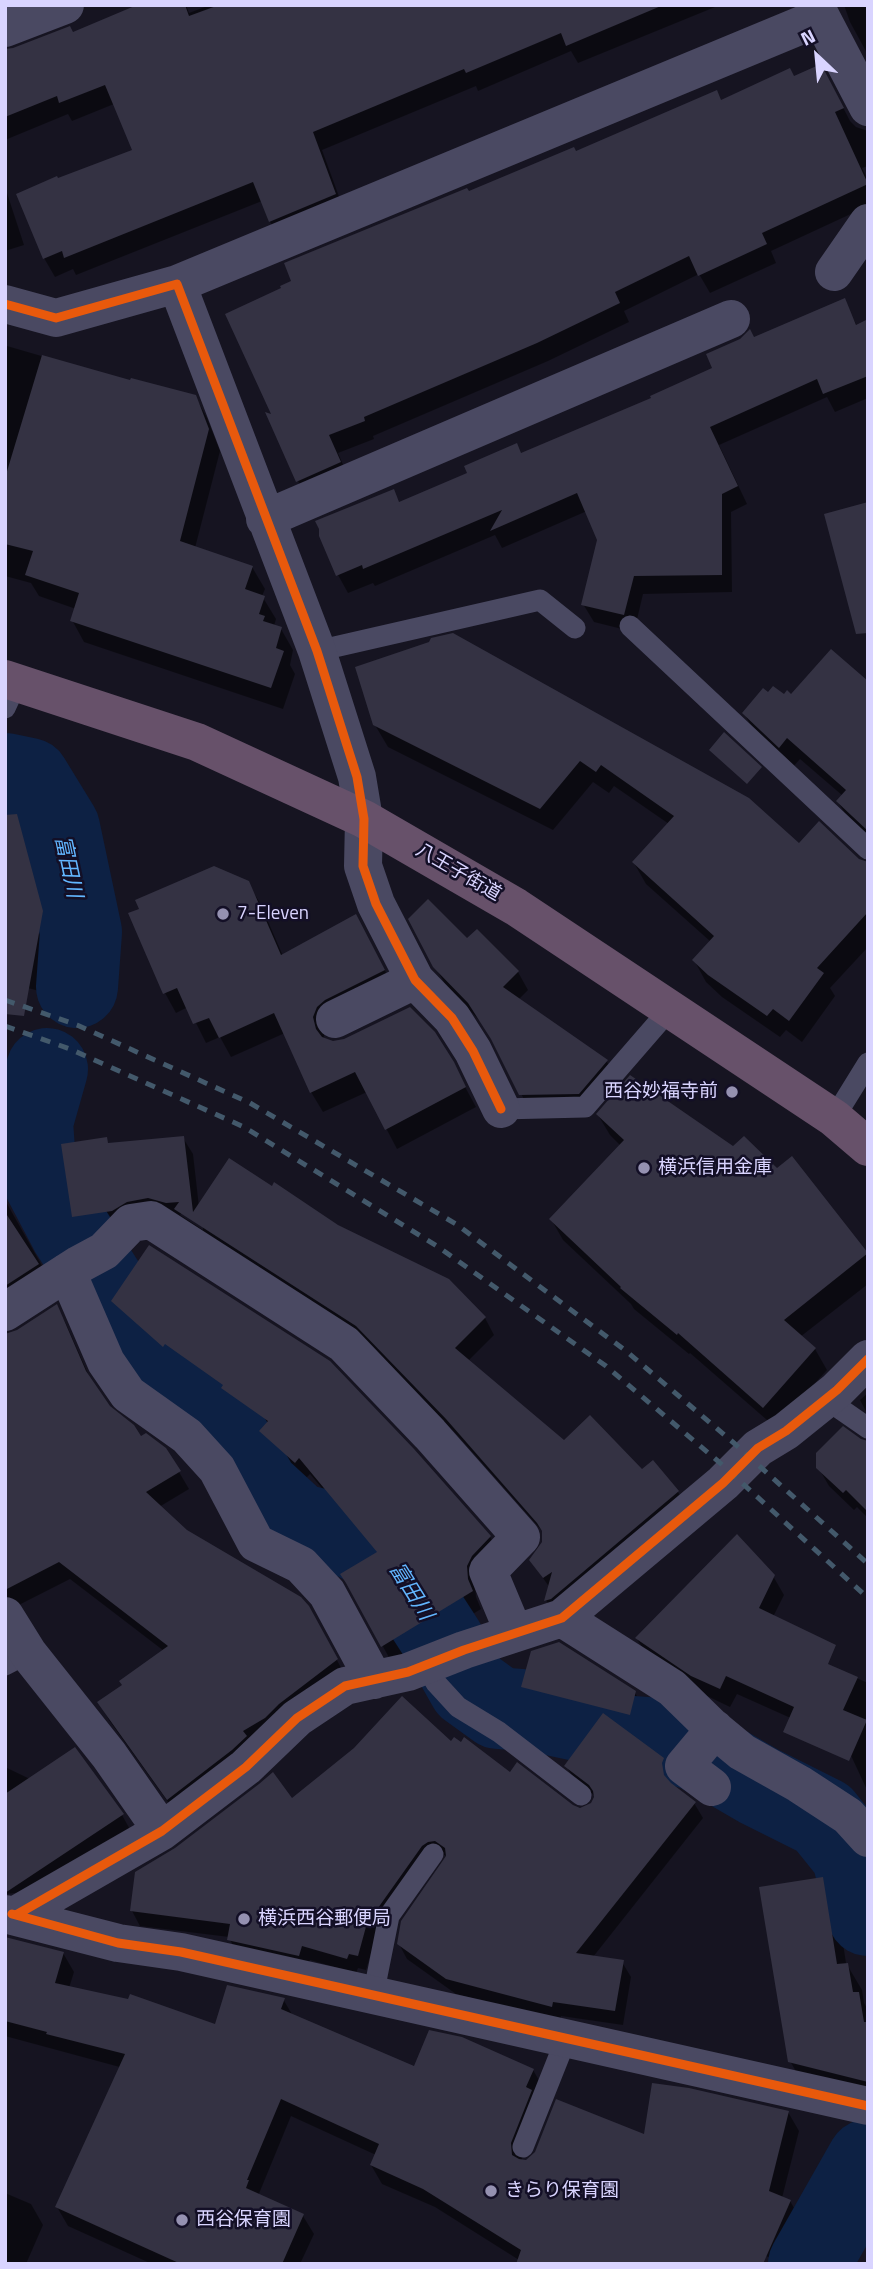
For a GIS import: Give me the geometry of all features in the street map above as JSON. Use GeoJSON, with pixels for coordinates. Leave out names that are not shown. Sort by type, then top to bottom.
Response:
{"type":"FeatureCollection","features":[{"type":"Feature","properties":{"kind":"highway","name":"八王子街道"},"geometry":{"type":"LineString","coordinates":[[9,690],[197,742],[364,819],[516,907],[834,1118],[868,1147]]}},
{"type":"Feature","properties":{"kind":"street"},"geometry":{"type":"LineString","coordinates":[[5,28],[65,5]]}},
{"type":"Feature","properties":{"kind":"street"},"geometry":{"type":"LineString","coordinates":[[5,304],[56,318],[177,284],[818,11],[868,107]]}},
{"type":"Feature","properties":{"kind":"street"},"geometry":{"type":"LineString","coordinates":[[834,272],[868,223]]}},
{"type":"Feature","properties":{"kind":"street"},"geometry":{"type":"LineString","coordinates":[[177,284],[317,651],[357,777],[364,819],[363,866],[376,904],[415,980],[452,1018],[473,1051],[501,1109]]}},
{"type":"Feature","properties":{"kind":"street"},"geometry":{"type":"LineString","coordinates":[[265,519],[731,318]]}},
{"type":"Feature","properties":{"kind":"street"},"geometry":{"type":"LineString","coordinates":[[335,1019],[415,980]]}},
{"type":"Feature","properties":{"kind":"street"},"geometry":{"type":"LineString","coordinates":[[5,1312],[83,1263],[131,1223],[151,1220],[344,1344],[430,1434],[521,1537],[488,1571],[514,1633]]}},
{"type":"Feature","properties":{"kind":"street"},"geometry":{"type":"LineString","coordinates":[[83,1263],[106,1362],[128,1394],[187,1436],[217,1469],[256,1543],[301,1565],[327,1592],[374,1680]]}},
{"type":"Feature","properties":{"kind":"street"},"geometry":{"type":"LineString","coordinates":[[11,1914],[162,1831],[247,1767],[297,1718],[345,1686],[444,1659],[562,1618],[723,1483],[758,1448],[786,1431],[826,1399],[868,1359]]}},
{"type":"Feature","properties":{"kind":"street"},"geometry":{"type":"LineString","coordinates":[[5,1616],[17,1659],[109,1755],[162,1831]]}},
{"type":"Feature","properties":{"kind":"street"},"geometry":{"type":"LineString","coordinates":[[562,1618],[672,1688],[706,1753],[742,1752],[848,1816],[868,1838]]}},
{"type":"Feature","properties":{"kind":"street"},"geometry":{"type":"LineString","coordinates":[[11,1914],[118,1942],[181,1952],[862,2105]]}},
{"type":"Feature","properties":{"kind":"lane"},"geometry":{"type":"LineString","coordinates":[[317,651],[540,600],[575,628]]}},
{"type":"Feature","properties":{"kind":"lane"},"geometry":{"type":"LineString","coordinates":[[630,625],[868,849]]}},
{"type":"Feature","properties":{"kind":"lane"},"geometry":{"type":"LineString","coordinates":[[501,1109],[585,1107],[670,1009]]}},
{"type":"Feature","properties":{"kind":"lane"},"geometry":{"type":"LineString","coordinates":[[834,1118],[868,1063]]}},
{"type":"Feature","properties":{"kind":"lane"},"geometry":{"type":"LineString","coordinates":[[826,1399],[868,1428]]}},
{"type":"Feature","properties":{"kind":"lane"},"geometry":{"type":"LineString","coordinates":[[444,1659],[436,1683],[458,1707],[499,1732],[581,1795]]}},
{"type":"Feature","properties":{"kind":"lane"},"geometry":{"type":"LineString","coordinates":[[373,1996],[389,1916],[433,1854]]}},
{"type":"Feature","properties":{"kind":"lane"},"geometry":{"type":"LineString","coordinates":[[523,2147],[566,2039]]}},
{"type":"Feature","properties":{"kind":"building"},"geometry":{"type":"Polygon","coordinates":[[[137,5],[185,5],[189,16],[219,5],[661,6],[566,46],[561,33],[466,73],[464,69],[313,132],[336,194],[269,222],[253,182],[64,258],[62,251],[43,259],[16,194],[57,176],[58,178],[132,150],[105,85],[59,103],[57,96],[5,117],[5,49],[70,26],[73,32],[137,5]]]}},
{"type":"Feature","properties":{"kind":"building"},"geometry":{"type":"Polygon","coordinates":[[[821,64],[844,108],[835,112],[868,184],[762,233],[767,244],[698,276],[689,256],[615,292],[620,303],[537,343],[364,417],[365,421],[329,435],[341,462],[296,482],[265,412],[271,414],[225,314],[291,281],[284,263],[467,188],[469,191],[574,147],[576,151],[717,90],[721,100],[790,68],[794,76],[821,64]]]}},
{"type":"Feature","properties":{"kind":"building"},"geometry":{"type":"Polygon","coordinates":[[[845,298],[856,325],[868,319],[868,376],[823,394],[817,379],[710,427],[738,486],[722,494],[722,575],[634,576],[624,615],[581,605],[597,540],[577,493],[490,531],[502,510],[363,569],[362,565],[336,576],[315,521],[394,489],[399,502],[467,473],[464,466],[517,443],[521,453],[651,398],[650,396],[712,368],[706,354],[740,339],[750,329],[754,337],[845,298]]]}},
{"type":"Feature","properties":{"kind":"building"},"geometry":{"type":"Polygon","coordinates":[[[42,355],[196,395],[209,429],[180,541],[253,566],[245,589],[265,596],[259,614],[265,616],[263,621],[282,627],[276,648],[284,651],[271,688],[70,621],[79,593],[25,575],[33,551],[5,544],[5,478],[42,355]]]}},
{"type":"Feature","properties":{"kind":"building"},"geometry":{"type":"Polygon","coordinates":[[[868,502],[868,633],[856,634],[824,514],[868,502]]]}},
{"type":"Feature","properties":{"kind":"building"},"geometry":{"type":"Polygon","coordinates":[[[453,633],[749,798],[799,843],[819,821],[859,859],[868,862],[868,912],[817,968],[824,973],[789,1021],[773,1009],[767,1016],[708,975],[692,960],[714,936],[632,862],[674,816],[601,765],[596,772],[580,761],[540,809],[373,725],[355,667],[429,642],[431,638],[453,633]]]}},
{"type":"Feature","properties":{"kind":"building"},"geometry":{"type":"Polygon","coordinates":[[[831,649],[868,681],[868,831],[836,801],[846,790],[787,738],[779,748],[742,713],[763,688],[768,692],[773,686],[784,694],[787,690],[791,694],[831,649]]]}},
{"type":"Feature","properties":{"kind":"building"},"geometry":{"type":"Polygon","coordinates":[[[724,732],[762,767],[747,784],[709,750],[724,732]]]}},
{"type":"Feature","properties":{"kind":"building"},"geometry":{"type":"Polygon","coordinates":[[[17,814],[43,911],[24,1016],[5,1014],[5,815],[17,814]]]}},
{"type":"Feature","properties":{"kind":"building"},"geometry":{"type":"Polygon","coordinates":[[[214,866],[249,881],[281,955],[356,914],[385,970],[325,1000],[317,1007],[313,1017],[316,1029],[322,1037],[333,1041],[344,1039],[410,1007],[435,1032],[466,1087],[385,1130],[355,1072],[310,1093],[274,1013],[219,1038],[209,1018],[193,1024],[177,988],[163,994],[128,913],[139,909],[135,900],[214,866]]]}},
{"type":"Feature","properties":{"kind":"building"},"geometry":{"type":"Polygon","coordinates":[[[428,899],[467,938],[477,929],[519,971],[503,987],[608,1060],[579,1094],[519,1095],[491,1039],[468,1003],[433,967],[408,919],[428,899]]]}},
{"type":"Feature","properties":{"kind":"building"},"geometry":{"type":"Polygon","coordinates":[[[630,1075],[733,1146],[744,1136],[777,1168],[792,1156],[868,1253],[784,1320],[816,1348],[763,1408],[678,1333],[677,1335],[620,1288],[549,1219],[624,1140],[596,1114],[630,1075]]]}},
{"type":"Feature","properties":{"kind":"building"},"geometry":{"type":"Polygon","coordinates":[[[184,1136],[193,1212],[229,1158],[272,1186],[274,1182],[338,1225],[449,1279],[486,1317],[455,1348],[564,1440],[590,1415],[642,1469],[653,1460],[679,1491],[551,1599],[544,1601],[552,1572],[543,1578],[529,1560],[542,1542],[542,1531],[537,1523],[446,1419],[356,1326],[174,1209],[179,1202],[166,1203],[148,1198],[127,1202],[112,1211],[72,1217],[61,1144],[107,1137],[108,1143],[184,1136]]]}},
{"type":"Feature","properties":{"kind":"building"},"geometry":{"type":"Polygon","coordinates":[[[5,1212],[39,1264],[5,1286],[5,1212]]]}},
{"type":"Feature","properties":{"kind":"building"},"geometry":{"type":"Polygon","coordinates":[[[149,1245],[330,1361],[414,1449],[491,1536],[472,1556],[467,1566],[473,1591],[381,1647],[340,1574],[377,1552],[299,1458],[295,1463],[259,1431],[268,1421],[165,1344],[163,1347],[111,1301],[149,1245]]]}},
{"type":"Feature","properties":{"kind":"building"},"geometry":{"type":"Polygon","coordinates":[[[57,1304],[86,1371],[110,1406],[134,1425],[141,1436],[146,1433],[166,1448],[181,1471],[146,1492],[187,1530],[301,1597],[309,1606],[338,1659],[265,1718],[243,1731],[247,1736],[232,1750],[167,1800],[97,1702],[122,1685],[119,1681],[168,1646],[59,1562],[5,1590],[5,1334],[17,1330],[57,1304]]]}},
{"type":"Feature","properties":{"kind":"building"},"geometry":{"type":"Polygon","coordinates":[[[843,1426],[868,1441],[868,1512],[846,1490],[843,1493],[816,1468],[816,1453],[843,1426]]]}},
{"type":"Feature","properties":{"kind":"building"},"geometry":{"type":"Polygon","coordinates":[[[737,1534],[775,1575],[759,1608],[836,1645],[828,1664],[858,1677],[843,1710],[867,1720],[849,1761],[783,1732],[794,1707],[726,1676],[720,1689],[691,1676],[635,1638],[737,1534]]]}},
{"type":"Feature","properties":{"kind":"building"},"geometry":{"type":"Polygon","coordinates":[[[559,1642],[636,1691],[630,1715],[521,1687],[531,1651],[559,1642]]]}},
{"type":"Feature","properties":{"kind":"building"},"geometry":{"type":"Polygon","coordinates":[[[402,1696],[451,1741],[454,1737],[461,1742],[464,1737],[510,1772],[517,1762],[580,1808],[591,1803],[593,1791],[564,1766],[603,1713],[664,1758],[664,1775],[696,1802],[576,1953],[624,1960],[615,2011],[553,2002],[552,2007],[446,1979],[397,1944],[401,1921],[446,1856],[445,1848],[435,1841],[422,1846],[378,1908],[373,1927],[367,1923],[358,1956],[349,1954],[347,1959],[302,1946],[299,1956],[227,1940],[230,1924],[130,1911],[135,1872],[175,1848],[273,1772],[292,1798],[354,1748],[402,1696]]]}},
{"type":"Feature","properties":{"kind":"building"},"geometry":{"type":"Polygon","coordinates":[[[75,1747],[124,1814],[5,1893],[5,1794],[75,1747]]]}},
{"type":"Feature","properties":{"kind":"building"},"geometry":{"type":"Polygon","coordinates":[[[823,1877],[837,1964],[848,1963],[853,1992],[859,1992],[864,2022],[868,2022],[868,2082],[788,2062],[759,1887],[823,1877]]]}},
{"type":"Feature","properties":{"kind":"building"},"geometry":{"type":"Polygon","coordinates":[[[5,1937],[64,1952],[55,1983],[128,1999],[130,1994],[215,2024],[227,1985],[285,1998],[281,2009],[414,2066],[429,2030],[462,2037],[534,2069],[526,2087],[532,2090],[511,2143],[512,2155],[519,2159],[526,2160],[535,2152],[556,2099],[644,2134],[652,2083],[689,2088],[789,2111],[769,2191],[791,2200],[763,2264],[516,2264],[521,2250],[423,2189],[370,2165],[379,2144],[281,2099],[246,2188],[304,2214],[282,2264],[181,2264],[55,2207],[125,2054],[5,2021],[5,1937]]]}},
{"type":"Feature","properties":{"kind":"waterway","name":"富田川"},"geometry":{"type":"LineString","coordinates":[[5,774],[29,779],[59,828],[81,932],[77,987]]}},
{"type":"Feature","properties":{"kind":"waterway","name":"富田川"},"geometry":{"type":"LineString","coordinates":[[47,1069],[32,1122],[35,1164],[71,1232],[106,1287],[131,1350],[182,1403],[229,1438],[259,1489],[297,1524],[353,1538],[388,1556],[469,1687],[498,1708],[535,1711],[582,1721],[618,1736],[659,1739],[697,1750],[759,1786],[823,1818],[852,1854],[868,1915]]}},
{"type":"Feature","properties":{"kind":"waterway","name":"富田川"},"geometry":{"type":"LineString","coordinates":[[809,2264],[868,2160]]}},
{"type":"Feature","properties":{"kind":"railway"},"geometry":{"type":"LineString","coordinates":[[5,1000],[77,1025],[250,1103],[456,1224],[626,1351],[735,1444],[868,1564]]}},
{"type":"Feature","properties":{"kind":"railway"},"geometry":{"type":"LineString","coordinates":[[5,1026],[70,1049],[244,1127],[437,1246],[606,1366],[719,1462],[868,1598]]}},
{"type":"Feature","properties":{"kind":"cycle path"},"geometry":{"type":"LineString","coordinates":[[5,304],[56,318],[177,284],[317,651],[357,777],[364,819],[363,866],[376,904],[415,980],[452,1018],[473,1051],[501,1109]]}},
{"type":"Feature","properties":{"kind":"cycle path"},"geometry":{"type":"LineString","coordinates":[[16,1915],[162,1831],[246,1767],[297,1718],[345,1686],[408,1672],[464,1650],[562,1618],[723,1483],[758,1448],[786,1431],[837,1390],[868,1359]]}},
{"type":"Feature","properties":{"kind":"cycle path"},"geometry":{"type":"LineString","coordinates":[[12,1914],[118,1943],[181,1952],[868,2106]]}},
{"type":"Feature","properties":{"kind":"place","name":"7-Eleven"},"geometry":{"type":"Point","coordinates":[223,914]}},
{"type":"Feature","properties":{"kind":"place","name":"西谷妙福寺前"},"geometry":{"type":"Point","coordinates":[732,1092]}},
{"type":"Feature","properties":{"kind":"place","name":"横浜信用金庫"},"geometry":{"type":"Point","coordinates":[644,1168]}},
{"type":"Feature","properties":{"kind":"place","name":"横浜西谷郵便局"},"geometry":{"type":"Point","coordinates":[244,1919]}},
{"type":"Feature","properties":{"kind":"place","name":"きらり保育園"},"geometry":{"type":"Point","coordinates":[491,2191]}},
{"type":"Feature","properties":{"kind":"place","name":"西谷保育園"},"geometry":{"type":"Point","coordinates":[182,2220]}}]}
